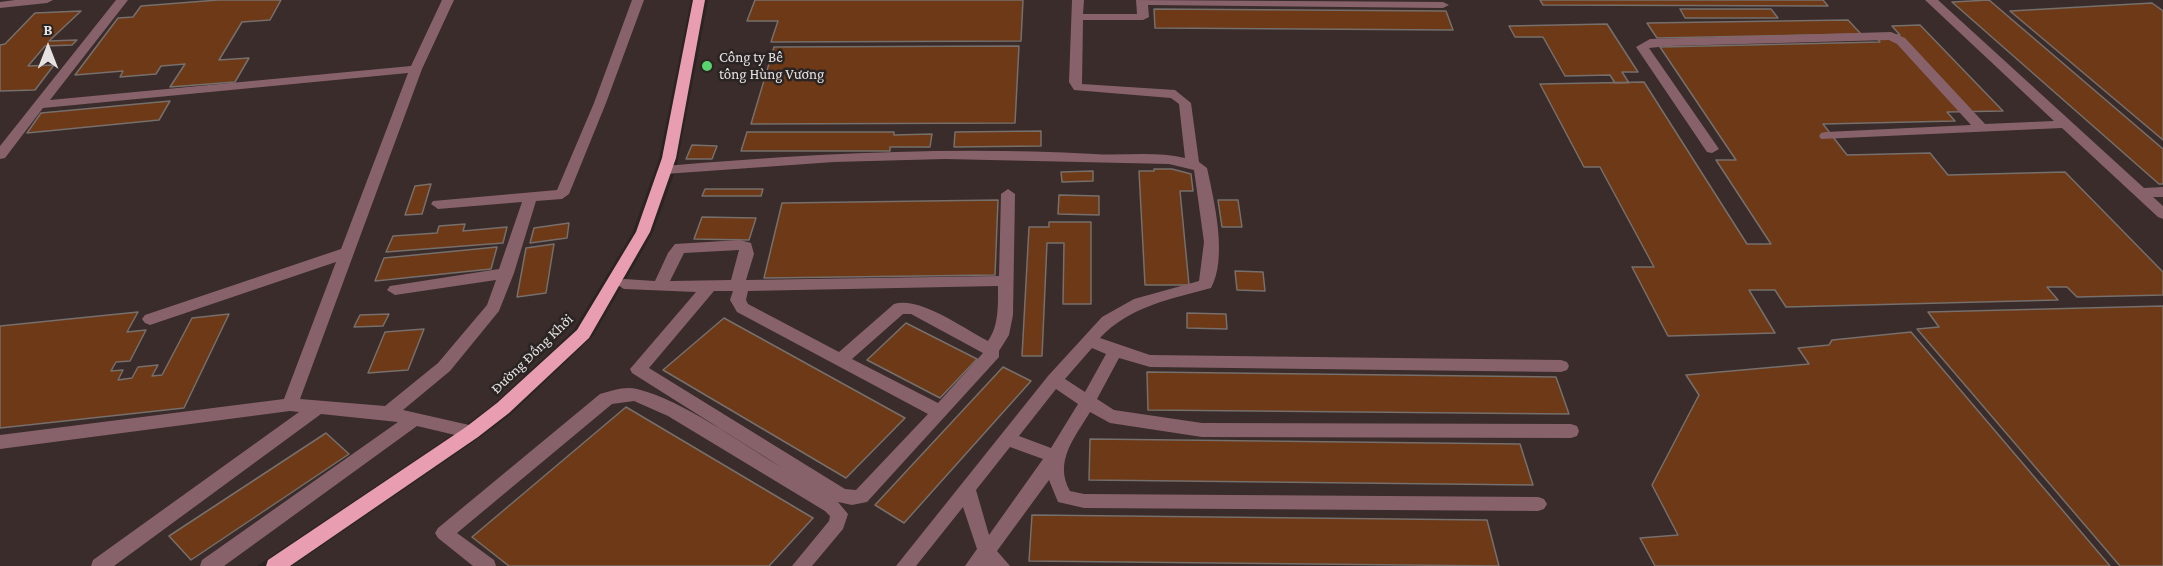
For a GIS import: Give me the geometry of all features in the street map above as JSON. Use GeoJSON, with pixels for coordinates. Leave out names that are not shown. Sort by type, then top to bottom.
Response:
{"type":"FeatureCollection","features":[{"type":"Feature","properties":{"kind":"main road","name":"Đường Đồng Khởi"},"geometry":{"type":"LineString","coordinates":[[275,566],[472,432],[503,408],[582,334],[643,232],[665,170],[699,0]]}},
{"type":"Feature","properties":{"kind":"street"},"geometry":{"type":"LineString","coordinates":[[0,5],[47,0]]}},
{"type":"Feature","properties":{"kind":"street"},"geometry":{"type":"LineString","coordinates":[[0,155],[122,0]]}},
{"type":"Feature","properties":{"kind":"street"},"geometry":{"type":"LineString","coordinates":[[290,405],[416,69],[448,0]]}},
{"type":"Feature","properties":{"kind":"street"},"geometry":{"type":"LineString","coordinates":[[438,204],[562,194],[600,103],[638,0]]}},
{"type":"Feature","properties":{"kind":"street"},"geometry":{"type":"LineString","coordinates":[[1078,0],[1075,82],[1078,87],[1175,94],[1185,103],[1192,164]]}},
{"type":"Feature","properties":{"kind":"street"},"geometry":{"type":"LineString","coordinates":[[1931,0],[2163,214]]}},
{"type":"Feature","properties":{"kind":"street"},"geometry":{"type":"LineString","coordinates":[[1078,17],[1143,16],[1142,1],[1443,4]]}},
{"type":"Feature","properties":{"kind":"street"},"geometry":{"type":"LineString","coordinates":[[1712,149],[1642,47],[1650,43],[1669,42],[1891,36],[1901,41],[1982,129]]}},
{"type":"Feature","properties":{"kind":"street"},"geometry":{"type":"LineString","coordinates":[[39,105],[416,69]]}},
{"type":"Feature","properties":{"kind":"street"},"geometry":{"type":"LineString","coordinates":[[1826,136],[2067,124]]}},
{"type":"Feature","properties":{"kind":"street"},"geometry":{"type":"LineString","coordinates":[[665,170],[824,156],[939,153],[1177,160],[1200,168],[1205,192],[1211,268],[1206,284],[1125,309],[1107,321],[1054,380],[905,566]]}},
{"type":"Feature","properties":{"kind":"street"},"geometry":{"type":"LineString","coordinates":[[2140,193],[2163,192]]}},
{"type":"Feature","properties":{"kind":"street"},"geometry":{"type":"LineString","coordinates":[[709,287],[638,369],[840,495],[852,498],[861,497],[991,357],[992,350],[1001,335],[1005,315],[1008,194]]}},
{"type":"Feature","properties":{"kind":"street"},"geometry":{"type":"LineString","coordinates":[[388,414],[444,367],[475,334],[494,307],[531,196]]}},
{"type":"Feature","properties":{"kind":"street"},"geometry":{"type":"LineString","coordinates":[[660,287],[675,253],[680,248],[740,245],[746,248],[747,254],[739,286],[738,300],[742,308],[940,412]]}},
{"type":"Feature","properties":{"kind":"street"},"geometry":{"type":"LineString","coordinates":[[150,320],[349,252]]}},
{"type":"Feature","properties":{"kind":"street"},"geometry":{"type":"LineString","coordinates":[[395,290],[507,273]]}},
{"type":"Feature","properties":{"kind":"street"},"geometry":{"type":"LineString","coordinates":[[624,284],[709,287],[906,285],[1005,281]]}},
{"type":"Feature","properties":{"kind":"street"},"geometry":{"type":"LineString","coordinates":[[905,306],[906,285]]}},
{"type":"Feature","properties":{"kind":"street"},"geometry":{"type":"LineString","coordinates":[[841,359],[899,308],[905,306],[913,308],[992,350]]}},
{"type":"Feature","properties":{"kind":"street"},"geometry":{"type":"LineString","coordinates":[[1089,339],[1115,351],[1149,361],[1561,366]]}},
{"type":"Feature","properties":{"kind":"street"},"geometry":{"type":"LineString","coordinates":[[974,566],[1055,456],[1089,402],[1115,351]]}},
{"type":"Feature","properties":{"kind":"street"},"geometry":{"type":"LineString","coordinates":[[1054,380],[1110,416],[1144,423],[1202,430],[1571,431]]}},
{"type":"Feature","properties":{"kind":"street"},"geometry":{"type":"LineString","coordinates":[[487,566],[444,533],[606,399],[619,395],[635,395],[674,411],[831,506],[839,514],[837,524],[801,566]]}},
{"type":"Feature","properties":{"kind":"street"},"geometry":{"type":"LineString","coordinates":[[0,442],[290,405],[388,414],[472,432]]}},
{"type":"Feature","properties":{"kind":"street"},"geometry":{"type":"LineString","coordinates":[[100,566],[319,407]]}},
{"type":"Feature","properties":{"kind":"street"},"geometry":{"type":"LineString","coordinates":[[209,566],[415,419]]}},
{"type":"Feature","properties":{"kind":"street"},"geometry":{"type":"LineString","coordinates":[[1007,439],[1055,456]]}},
{"type":"Feature","properties":{"kind":"street"},"geometry":{"type":"LineString","coordinates":[[1055,456],[1058,486],[1064,497],[1084,501],[1538,504]]}},
{"type":"Feature","properties":{"kind":"street"},"geometry":{"type":"LineString","coordinates":[[967,489],[986,551],[992,561],[1001,566]]}},
{"type":"Feature","properties":{"kind":"shaded area"},"geometry":{"type":"Polygon","coordinates":[[[0,0],[691,0],[659,159],[632,234],[573,331],[492,406],[257,566],[0,566],[0,0]]]}},
{"type":"Feature","properties":{"kind":"shaded area"},"geometry":{"type":"Polygon","coordinates":[[[708,0],[2163,0],[2163,566],[292,566],[511,414],[593,336],[652,234],[676,169],[708,0]]]}},
{"type":"Feature","properties":{"kind":"building"},"geometry":{"type":"Polygon","coordinates":[[[218,0],[281,0],[270,20],[242,22],[219,60],[249,58],[235,82],[170,87],[185,64],[161,66],[156,74],[120,77],[123,71],[75,75],[118,18],[133,17],[141,6],[218,0]]]}},
{"type":"Feature","properties":{"kind":"building"},"geometry":{"type":"Polygon","coordinates":[[[755,0],[1023,0],[1021,41],[771,42],[778,21],[747,21],[755,0]]]}},
{"type":"Feature","properties":{"kind":"building"},"geometry":{"type":"Polygon","coordinates":[[[1540,0],[1823,0],[1828,6],[1543,5],[1540,0]]]}},
{"type":"Feature","properties":{"kind":"building"},"geometry":{"type":"Polygon","coordinates":[[[1989,0],[2163,149],[2163,184],[2159,184],[1952,2],[1989,0]]]}},
{"type":"Feature","properties":{"kind":"building"},"geometry":{"type":"Polygon","coordinates":[[[2152,3],[2163,11],[2163,140],[2010,11],[2152,3]]]}},
{"type":"Feature","properties":{"kind":"building"},"geometry":{"type":"Polygon","coordinates":[[[1154,9],[1446,11],[1453,30],[1155,28],[1154,9]]]}},
{"type":"Feature","properties":{"kind":"building"},"geometry":{"type":"Polygon","coordinates":[[[1680,9],[1771,9],[1778,18],[1685,18],[1680,9]]]}},
{"type":"Feature","properties":{"kind":"building"},"geometry":{"type":"Polygon","coordinates":[[[81,11],[49,41],[77,40],[72,45],[45,46],[28,66],[54,65],[35,90],[0,91],[0,45],[5,44],[35,13],[81,11]]]}},
{"type":"Feature","properties":{"kind":"building"},"geometry":{"type":"Polygon","coordinates":[[[1848,20],[1861,34],[1657,38],[1647,23],[1848,20]]]}},
{"type":"Feature","properties":{"kind":"building"},"geometry":{"type":"Polygon","coordinates":[[[1607,24],[1638,72],[1622,72],[1629,83],[1615,83],[1610,75],[1565,76],[1543,37],[1515,37],[1509,26],[1607,24]]]}},
{"type":"Feature","properties":{"kind":"building"},"geometry":{"type":"Polygon","coordinates":[[[1920,25],[2003,111],[1947,112],[1955,121],[1823,124],[1847,155],[1930,153],[1948,175],[2065,172],[2163,272],[2163,295],[2077,297],[2067,287],[2047,287],[2058,300],[1786,307],[1775,290],[1749,290],[1775,333],[1668,336],[1632,267],[1654,267],[1600,167],[1584,167],[1540,84],[1644,82],[1747,244],[1771,244],[1716,160],[1736,160],[1660,47],[1880,42],[1874,35],[1900,35],[1892,26],[1920,25]]]}},
{"type":"Feature","properties":{"kind":"building"},"geometry":{"type":"Polygon","coordinates":[[[1019,46],[1015,123],[751,124],[774,47],[1019,46]]]}},
{"type":"Feature","properties":{"kind":"building"},"geometry":{"type":"Polygon","coordinates":[[[170,101],[159,120],[27,133],[41,113],[170,101]]]}},
{"type":"Feature","properties":{"kind":"building"},"geometry":{"type":"Polygon","coordinates":[[[1041,131],[1041,146],[954,147],[955,132],[1041,131]]]}},
{"type":"Feature","properties":{"kind":"building"},"geometry":{"type":"Polygon","coordinates":[[[747,132],[932,134],[930,147],[890,147],[890,151],[741,151],[747,132]]]}},
{"type":"Feature","properties":{"kind":"building"},"geometry":{"type":"Polygon","coordinates":[[[692,145],[717,146],[712,159],[686,159],[692,145]]]}},
{"type":"Feature","properties":{"kind":"building"},"geometry":{"type":"Polygon","coordinates":[[[1154,169],[1172,169],[1191,174],[1193,191],[1180,191],[1189,285],[1145,285],[1139,171],[1154,171],[1154,169]]]}},
{"type":"Feature","properties":{"kind":"building"},"geometry":{"type":"Polygon","coordinates":[[[1093,171],[1093,181],[1062,182],[1061,172],[1093,171]]]}},
{"type":"Feature","properties":{"kind":"building"},"geometry":{"type":"Polygon","coordinates":[[[431,184],[422,214],[405,215],[415,186],[431,184]]]}},
{"type":"Feature","properties":{"kind":"building"},"geometry":{"type":"Polygon","coordinates":[[[705,189],[763,189],[761,196],[702,196],[705,189]]]}},
{"type":"Feature","properties":{"kind":"building"},"geometry":{"type":"Polygon","coordinates":[[[1059,195],[1099,196],[1099,215],[1058,214],[1059,195]]]}},
{"type":"Feature","properties":{"kind":"building"},"geometry":{"type":"Polygon","coordinates":[[[998,200],[995,275],[764,278],[782,203],[998,200]]]}},
{"type":"Feature","properties":{"kind":"building"},"geometry":{"type":"Polygon","coordinates":[[[1218,200],[1238,200],[1242,227],[1222,227],[1218,200]]]}},
{"type":"Feature","properties":{"kind":"building"},"geometry":{"type":"Polygon","coordinates":[[[702,217],[756,218],[749,240],[694,239],[702,217]]]}},
{"type":"Feature","properties":{"kind":"building"},"geometry":{"type":"Polygon","coordinates":[[[1049,222],[1091,222],[1091,304],[1063,304],[1064,243],[1047,243],[1042,356],[1022,356],[1029,227],[1049,227],[1049,222]]]}},
{"type":"Feature","properties":{"kind":"building"},"geometry":{"type":"Polygon","coordinates":[[[569,223],[567,238],[530,243],[534,228],[569,223]]]}},
{"type":"Feature","properties":{"kind":"building"},"geometry":{"type":"Polygon","coordinates":[[[465,224],[463,231],[507,227],[503,243],[386,252],[393,236],[437,233],[439,226],[465,224]]]}},
{"type":"Feature","properties":{"kind":"building"},"geometry":{"type":"Polygon","coordinates":[[[554,244],[546,293],[517,297],[526,248],[554,244]]]}},
{"type":"Feature","properties":{"kind":"building"},"geometry":{"type":"Polygon","coordinates":[[[497,247],[491,269],[375,281],[384,258],[497,247]]]}},
{"type":"Feature","properties":{"kind":"building"},"geometry":{"type":"Polygon","coordinates":[[[1235,271],[1263,272],[1265,291],[1237,290],[1235,271]]]}},
{"type":"Feature","properties":{"kind":"building"},"geometry":{"type":"Polygon","coordinates":[[[2163,306],[2163,566],[2120,566],[1917,329],[1939,327],[1928,312],[2163,306]]]}},
{"type":"Feature","properties":{"kind":"building"},"geometry":{"type":"Polygon","coordinates":[[[138,312],[127,332],[146,330],[130,361],[116,362],[111,371],[123,370],[118,380],[132,378],[138,367],[158,365],[152,376],[162,375],[192,318],[229,314],[184,408],[0,428],[0,326],[138,312]]]}},
{"type":"Feature","properties":{"kind":"building"},"geometry":{"type":"Polygon","coordinates":[[[1187,313],[1226,314],[1227,329],[1187,328],[1187,313]]]}},
{"type":"Feature","properties":{"kind":"building"},"geometry":{"type":"Polygon","coordinates":[[[389,314],[383,326],[354,327],[360,315],[389,314]]]}},
{"type":"Feature","properties":{"kind":"building"},"geometry":{"type":"Polygon","coordinates":[[[724,318],[905,418],[846,478],[663,370],[724,318]]]}},
{"type":"Feature","properties":{"kind":"building"},"geometry":{"type":"Polygon","coordinates":[[[906,323],[977,359],[940,398],[867,360],[906,323]]]}},
{"type":"Feature","properties":{"kind":"building"},"geometry":{"type":"Polygon","coordinates":[[[424,329],[408,370],[368,373],[385,332],[424,329]]]}},
{"type":"Feature","properties":{"kind":"building"},"geometry":{"type":"Polygon","coordinates":[[[1911,332],[2110,566],[1655,566],[1640,538],[1678,535],[1652,485],[1699,395],[1686,375],[1809,364],[1798,348],[1829,345],[1832,340],[1911,332]]]}},
{"type":"Feature","properties":{"kind":"building"},"geometry":{"type":"Polygon","coordinates":[[[1003,367],[1031,381],[904,523],[875,505],[1003,367]]]}},
{"type":"Feature","properties":{"kind":"building"},"geometry":{"type":"Polygon","coordinates":[[[1147,372],[1556,377],[1569,414],[1148,410],[1147,372]]]}},
{"type":"Feature","properties":{"kind":"building"},"geometry":{"type":"Polygon","coordinates":[[[626,407],[813,518],[769,566],[509,566],[472,537],[626,407]]]}},
{"type":"Feature","properties":{"kind":"building"},"geometry":{"type":"Polygon","coordinates":[[[326,433],[349,454],[191,560],[169,536],[326,433]]]}},
{"type":"Feature","properties":{"kind":"building"},"geometry":{"type":"Polygon","coordinates":[[[1090,439],[1520,444],[1533,485],[1089,480],[1090,439]]]}},
{"type":"Feature","properties":{"kind":"building"},"geometry":{"type":"Polygon","coordinates":[[[1032,515],[1487,520],[1499,566],[1029,561],[1032,515]]]}},
{"type":"Feature","properties":{"kind":"place","name":"Công ty Bê tông Hùng Vương"},"geometry":{"type":"Point","coordinates":[707,66]}}]}
